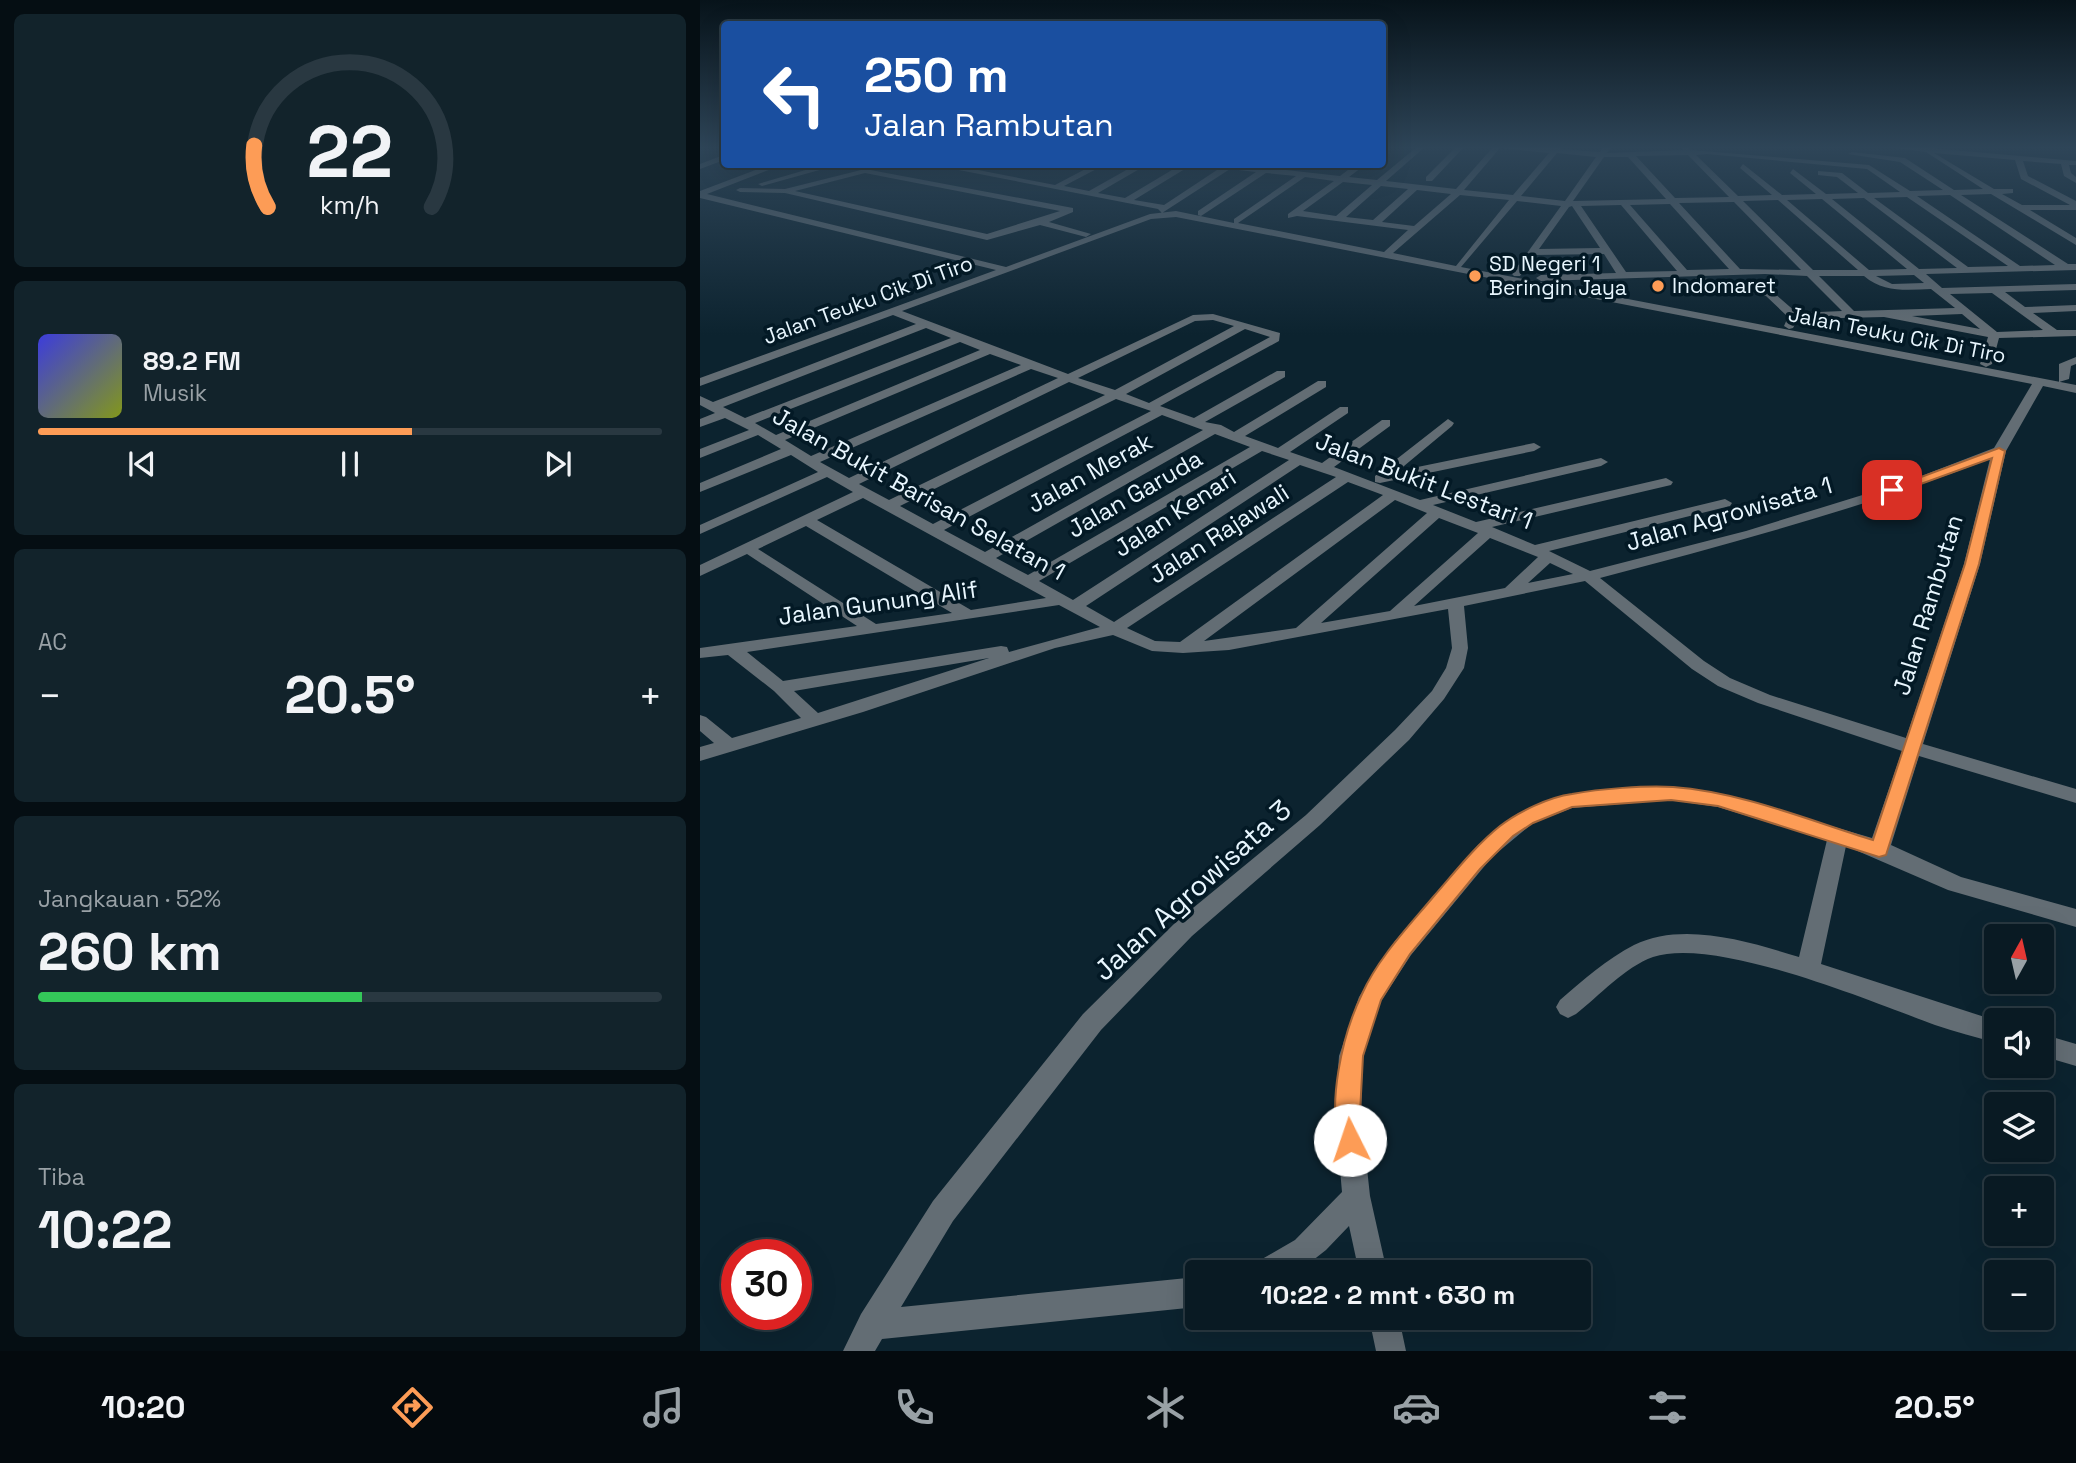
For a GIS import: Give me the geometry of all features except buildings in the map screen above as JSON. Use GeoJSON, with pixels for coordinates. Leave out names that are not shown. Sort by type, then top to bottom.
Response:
{"type":"FeatureCollection","features":[{"type":"Feature","properties":{"kind":"street"},"geometry":{"type":"LineString","coordinates":[[761,209],[1003,268]]}},
{"type":"Feature","properties":{"kind":"street"},"geometry":{"type":"LineString","coordinates":[[862,209],[982,237],[993,237],[1070,210]]}},
{"type":"Feature","properties":{"kind":"street"},"geometry":{"type":"LineString","coordinates":[[1065,209],[1070,210]]}},
{"type":"Feature","properties":{"kind":"street","name":"Jalan Teuku Cik Di Tiro"},"geometry":{"type":"LineString","coordinates":[[1163,209],[1201,213],[1274,230]]}},
{"type":"Feature","properties":{"kind":"street","name":"Jalan Teuku Cik Di Tiro"},"geometry":{"type":"LineString","coordinates":[[700,382],[892,311],[1089,233],[1163,209]]}},
{"type":"Feature","properties":{"kind":"street"},"geometry":{"type":"LineString","coordinates":[[1201,213],[1207,209]]}},
{"type":"Feature","properties":{"kind":"street"},"geometry":{"type":"LineString","coordinates":[[1237,220],[1253,209]]}},
{"type":"Feature","properties":{"kind":"street"},"geometry":{"type":"LineString","coordinates":[[1274,230],[1300,209]]}},
{"type":"Feature","properties":{"kind":"street"},"geometry":{"type":"LineString","coordinates":[[1338,219],[1349,209]]}},
{"type":"Feature","properties":{"kind":"street"},"geometry":{"type":"LineString","coordinates":[[1374,224],[1391,209]]}},
{"type":"Feature","properties":{"kind":"street"},"geometry":{"type":"LineString","coordinates":[[1390,253],[1439,209]]}},
{"type":"Feature","properties":{"kind":"street"},"geometry":{"type":"LineString","coordinates":[[1460,264],[1507,209]]}},
{"type":"Feature","properties":{"kind":"street"},"geometry":{"type":"LineString","coordinates":[[1550,269],[1570,209]]}},
{"type":"Feature","properties":{"kind":"street"},"geometry":{"type":"LineString","coordinates":[[1576,209],[1623,275]]}},
{"type":"Feature","properties":{"kind":"street"},"geometry":{"type":"LineString","coordinates":[[1629,209],[1684,273]]}},
{"type":"Feature","properties":{"kind":"street"},"geometry":{"type":"LineString","coordinates":[[1678,209],[1737,272]]}},
{"type":"Feature","properties":{"kind":"street"},"geometry":{"type":"LineString","coordinates":[[1734,209],[1795,271]]}},
{"type":"Feature","properties":{"kind":"street"},"geometry":{"type":"LineString","coordinates":[[1747,209],[1850,313]]}},
{"type":"Feature","properties":{"kind":"street"},"geometry":{"type":"LineString","coordinates":[[1794,209],[1878,284],[1892,288],[2075,288]]}},
{"type":"Feature","properties":{"kind":"street"},"geometry":{"type":"LineString","coordinates":[[1840,209],[1994,335]]}},
{"type":"Feature","properties":{"kind":"street"},"geometry":{"type":"LineString","coordinates":[[1884,209],[1966,270]]}},
{"type":"Feature","properties":{"kind":"street"},"geometry":{"type":"LineString","coordinates":[[1930,209],[2017,268]]}},
{"type":"Feature","properties":{"kind":"street"},"geometry":{"type":"LineString","coordinates":[[1978,209],[2070,267]]}},
{"type":"Feature","properties":{"kind":"street"},"geometry":{"type":"LineString","coordinates":[[2023,209],[2076,242]]}},
{"type":"Feature","properties":{"kind":"street"},"geometry":{"type":"LineString","coordinates":[[2039,209],[2076,232]]}},
{"type":"Feature","properties":{"kind":"street"},"geometry":{"type":"LineString","coordinates":[[1295,213],[1418,229]]}},
{"type":"Feature","properties":{"kind":"street","name":"Jalan Teuku Cik Di Tiro"},"geometry":{"type":"LineString","coordinates":[[700,374],[1162,215],[1189,215],[1534,278],[1550,269]]}},
{"type":"Feature","properties":{"kind":"street"},"geometry":{"type":"LineString","coordinates":[[1043,221],[1089,233]]}},
{"type":"Feature","properties":{"kind":"street"},"geometry":{"type":"LineString","coordinates":[[1517,274],[1550,269],[1608,251]]}},
{"type":"Feature","properties":{"kind":"street","name":"Jalan Teuku Cik Di Tiro"},"geometry":{"type":"LineString","coordinates":[[1390,253],[1550,269],[1734,318],[2076,389]]}},
{"type":"Feature","properties":{"kind":"street"},"geometry":{"type":"LineString","coordinates":[[1550,269],[1623,275],[1765,271],[1866,273],[2070,267]]}},
{"type":"Feature","properties":{"kind":"street"},"geometry":{"type":"LineString","coordinates":[[1765,271],[1818,282]]}},
{"type":"Feature","properties":{"kind":"street"},"geometry":{"type":"LineString","coordinates":[[1664,274],[1769,294],[1791,322]]}},
{"type":"Feature","properties":{"kind":"street"},"geometry":{"type":"LineString","coordinates":[[1995,290],[2055,334]]}},
{"type":"Feature","properties":{"kind":"street"},"geometry":{"type":"LineString","coordinates":[[2022,310],[2076,308]]}},
{"type":"Feature","properties":{"kind":"street","name":"Jalan Bukit Lestari 1"},"geometry":{"type":"LineString","coordinates":[[892,311],[1031,365],[1347,476],[1374,481],[1394,494],[1541,553],[1588,576],[1666,641],[1724,682],[1828,721],[2076,796]]}},
{"type":"Feature","properties":{"kind":"street"},"geometry":{"type":"LineString","coordinates":[[1734,318],[1791,322],[1850,313],[1964,311]]}},
{"type":"Feature","properties":{"kind":"street"},"geometry":{"type":"LineString","coordinates":[[1877,313],[1994,335],[2076,333]]}},
{"type":"Feature","properties":{"kind":"street"},"geometry":{"type":"LineString","coordinates":[[848,484],[1193,318],[1213,317],[1276,335],[1275,339],[1158,408],[933,530]]}},
{"type":"Feature","properties":{"kind":"street","name":"Jalan Teuku Cik Di Tiro"},"geometry":{"type":"LineString","coordinates":[[1791,322],[2070,380]]}},
{"type":"Feature","properties":{"kind":"street"},"geometry":{"type":"LineString","coordinates":[[700,423],[719,410],[927,324]]}},
{"type":"Feature","properties":{"kind":"street"},"geometry":{"type":"LineString","coordinates":[[889,506],[1116,394],[1243,326]]}},
{"type":"Feature","properties":{"kind":"street"},"geometry":{"type":"LineString","coordinates":[[1987,363],[1994,335]]}},
{"type":"Feature","properties":{"kind":"street"},"geometry":{"type":"LineString","coordinates":[[744,423],[961,338]]}},
{"type":"Feature","properties":{"kind":"street"},"geometry":{"type":"LineString","coordinates":[[775,440],[990,350]]}},
{"type":"Feature","properties":{"kind":"street"},"geometry":{"type":"LineString","coordinates":[[2070,380],[2065,364],[2076,360]]}},
{"type":"Feature","properties":{"kind":"street"},"geometry":{"type":"LineString","coordinates":[[808,462],[1031,365]]}},
{"type":"Feature","properties":{"kind":"street"},"geometry":{"type":"LineString","coordinates":[[1196,422],[1281,374]]}},
{"type":"Feature","properties":{"kind":"street","name":"Jalan Rambutan"},"geometry":{"type":"LineString","coordinates":[[1879,849],[1972,564],[1999,451],[2039,382]]}},
{"type":"Feature","properties":{"kind":"street"},"geometry":{"type":"LineString","coordinates":[[1237,436],[1322,384]]}},
{"type":"Feature","properties":{"kind":"street","name":"Jalan Bukit Barisan Selatan 1"},"geometry":{"type":"LineString","coordinates":[[700,400],[759,430],[848,484],[1115,629],[1152,646],[1183,648],[1229,645],[1395,615]]}},
{"type":"Feature","properties":{"kind":"street"},"geometry":{"type":"LineString","coordinates":[[1281,452],[1343,410]]}},
{"type":"Feature","properties":{"kind":"street"},"geometry":{"type":"LineString","coordinates":[[1324,468],[1386,423]]}},
{"type":"Feature","properties":{"kind":"street"},"geometry":{"type":"LineString","coordinates":[[1374,481],[1448,423]]}},
{"type":"Feature","properties":{"kind":"street","name":"Jalan Merak"},"geometry":{"type":"LineString","coordinates":[[986,558],[1216,428]]}},
{"type":"Feature","properties":{"kind":"street"},"geometry":{"type":"LineString","coordinates":[[700,454],[759,430]]}},
{"type":"Feature","properties":{"kind":"street","name":"Jalan Garuda"},"geometry":{"type":"LineString","coordinates":[[1029,581],[1263,446]]}},
{"type":"Feature","properties":{"kind":"street"},"geometry":{"type":"LineString","coordinates":[[1374,481],[1534,447]]}},
{"type":"Feature","properties":{"kind":"street"},"geometry":{"type":"LineString","coordinates":[[700,488],[791,450]]}},
{"type":"Feature","properties":{"kind":"street","name":"Jalan Agrowisata 1"},"geometry":{"type":"LineString","coordinates":[[1395,615],[1588,576],[1763,530],[1916,483],[1999,451]]}},
{"type":"Feature","properties":{"kind":"street","name":"Jalan Kenari"},"geometry":{"type":"LineString","coordinates":[[1069,603],[1300,459]]}},
{"type":"Feature","properties":{"kind":"street"},"geometry":{"type":"LineString","coordinates":[[1419,504],[1601,462]]}},
{"type":"Feature","properties":{"kind":"street"},"geometry":{"type":"LineString","coordinates":[[700,530],[828,472]]}},
{"type":"Feature","properties":{"kind":"street","name":"Jalan Rajawali"},"geometry":{"type":"LineString","coordinates":[[1115,629],[1347,476]]}},
{"type":"Feature","properties":{"kind":"street"},"geometry":{"type":"LineString","coordinates":[[1395,615],[1484,529],[1666,482]]}},
{"type":"Feature","properties":{"kind":"street"},"geometry":{"type":"LineString","coordinates":[[700,571],[864,492]]}},
{"type":"Feature","properties":{"kind":"street"},"geometry":{"type":"LineString","coordinates":[[1183,648],[1394,494]]}},
{"type":"Feature","properties":{"kind":"street"},"geometry":{"type":"LineString","coordinates":[[1510,592],[1541,553],[1725,503]]}},
{"type":"Feature","properties":{"kind":"street"},"geometry":{"type":"LineString","coordinates":[[1300,633],[1438,511]]}},
{"type":"Feature","properties":{"kind":"street"},"geometry":{"type":"LineString","coordinates":[[807,520],[968,615]]}},
{"type":"Feature","properties":{"kind":"street"},"geometry":{"type":"LineString","coordinates":[[747,548],[874,630]]}},
{"type":"Feature","properties":{"kind":"street","name":"Jalan Gunung Alif"},"geometry":{"type":"LineString","coordinates":[[700,653],[1069,603]]}},
{"type":"Feature","properties":{"kind":"street","name":"Jalan Agrowisata 3"},"geometry":{"type":"LineString","coordinates":[[865,1338],[943,1211],[1092,1022],[1184,929],[1313,820],[1402,735],[1438,695],[1455,668],[1460,648],[1457,603]]}},
{"type":"Feature","properties":{"kind":"street"},"geometry":{"type":"LineString","coordinates":[[780,687],[1051,644],[1115,629]]}},
{"type":"Feature","properties":{"kind":"street"},"geometry":{"type":"LineString","coordinates":[[700,754],[815,721],[1051,644]]}},
{"type":"Feature","properties":{"kind":"street"},"geometry":{"type":"LineString","coordinates":[[732,649],[780,687],[815,721]]}},
{"type":"Feature","properties":{"kind":"street"},"geometry":{"type":"LineString","coordinates":[[700,721],[730,746]]}},
{"type":"Feature","properties":{"kind":"street"},"geometry":{"type":"LineString","coordinates":[[1370,1260],[1356,1196],[1348,1113],[1351,1056],[1371,997],[1403,948],[1485,851],[1526,818],[1570,800],[1671,793],[1718,800],[1879,849],[1956,884],[2076,918]]}},
{"type":"Feature","properties":{"kind":"street"},"geometry":{"type":"LineString","coordinates":[[1808,969],[1838,835]]}},
{"type":"Feature","properties":{"kind":"street"},"geometry":{"type":"LineString","coordinates":[[1568,1007],[1605,977],[1650,948],[1697,942],[1808,969],[1929,1012],[1984,1028]]}},
{"type":"Feature","properties":{"kind":"street"},"geometry":{"type":"LineString","coordinates":[[2054,1049],[2076,1055]]}},
{"type":"Feature","properties":{"kind":"street"},"geometry":{"type":"LineString","coordinates":[[1289,1260],[1324,1234],[1356,1196]]}},
{"type":"Feature","properties":{"kind":"street"},"geometry":{"type":"LineString","coordinates":[[865,1338],[1185,1294]]}},
{"type":"Feature","properties":{"kind":"street"},"geometry":{"type":"LineString","coordinates":[[1387,1330],[1391,1351]]}},
{"type":"Feature","properties":{"kind":"place","name":"SD Negeri 1 Beringin Jaya"},"geometry":{"type":"Point","coordinates":[1475,276]}},
{"type":"Feature","properties":{"kind":"place","name":"Indomaret"},"geometry":{"type":"Point","coordinates":[1658,286]}},
{"type":"Feature","properties":{"kind":"route"},"geometry":{"type":"LineString","coordinates":[[1350,1140],[1348,1113],[1351,1056],[1371,997],[1403,948],[1473,864],[1507,831],[1526,818],[1570,800],[1671,793],[1718,800],[1879,849],[1972,564],[1999,451],[1892,490]]}}]}
